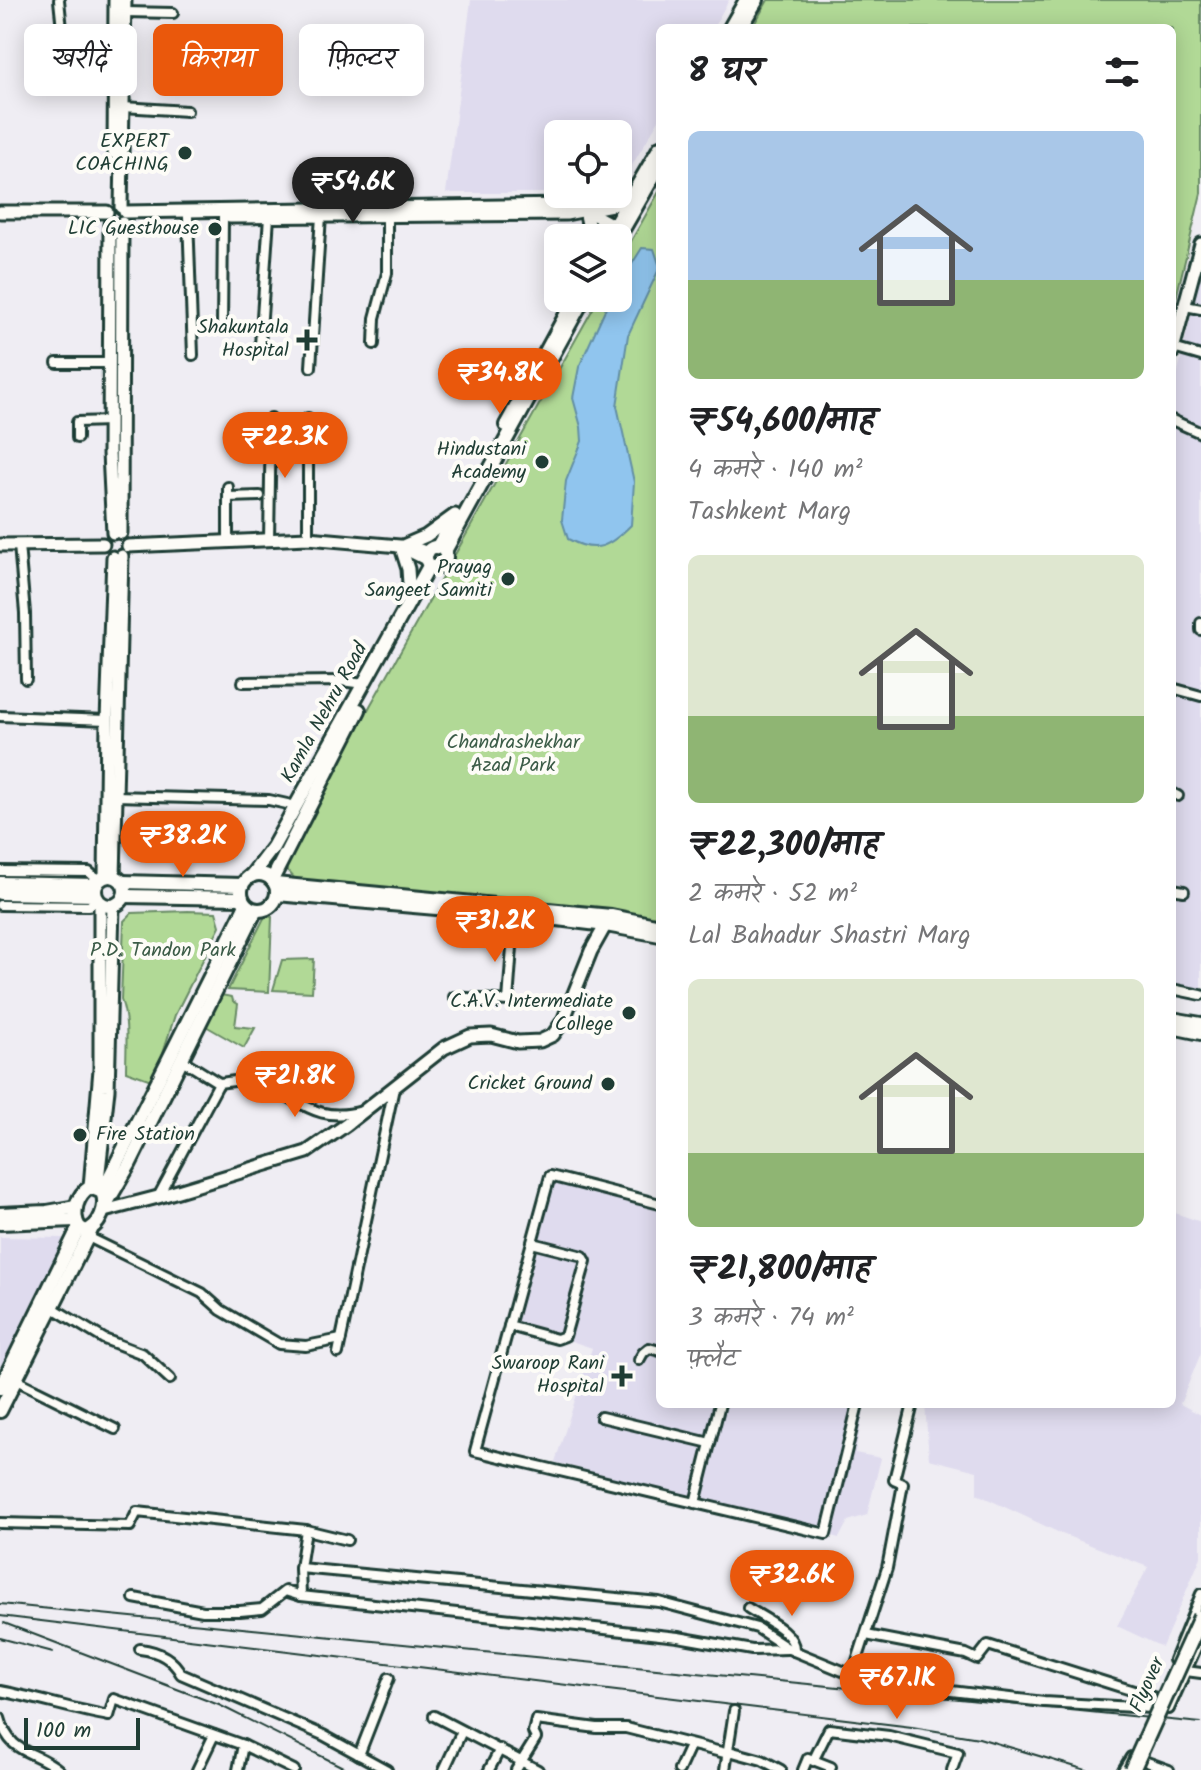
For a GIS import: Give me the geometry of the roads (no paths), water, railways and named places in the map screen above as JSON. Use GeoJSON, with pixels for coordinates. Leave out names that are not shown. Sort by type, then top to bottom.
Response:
{"type":"FeatureCollection","features":[{"type":"Feature","properties":{"kind":"main road"},"geometry":{"type":"LineString","coordinates":[[732,24],[746,0]]}},
{"type":"Feature","properties":{"kind":"main road"},"geometry":{"type":"LineString","coordinates":[[742,24],[757,0]]}},
{"type":"Feature","properties":{"kind":"main road"},"geometry":{"type":"LineString","coordinates":[[632,194],[656,154]]}},
{"type":"Feature","properties":{"kind":"main road"},"geometry":{"type":"LineString","coordinates":[[622,224],[656,171]]}},
{"type":"Feature","properties":{"kind":"main road","name":"Kamla Nehru Road"},"geometry":{"type":"LineString","coordinates":[[274,886],[334,757],[455,515],[567,312]]}},
{"type":"Feature","properties":{"kind":"main road","name":"Kamla Nehru Road"},"geometry":{"type":"LineString","coordinates":[[82,1224],[86,1189],[96,1189],[273,847],[410,599],[576,312]]}},
{"type":"Feature","properties":{"kind":"main road"},"geometry":{"type":"LineString","coordinates":[[248,895],[263,875],[274,886],[656,926]]}},
{"type":"Feature","properties":{"kind":"main road"},"geometry":{"type":"LineString","coordinates":[[0,883],[248,895],[272,905],[274,886]]}},
{"type":"Feature","properties":{"kind":"main road"},"geometry":{"type":"LineString","coordinates":[[0,893],[104,887],[124,896],[248,895]]}},
{"type":"Feature","properties":{"kind":"main road"},"geometry":{"type":"LineString","coordinates":[[104,887],[113,906],[124,896]]}},
{"type":"Feature","properties":{"kind":"main road","name":"Kamla Nehru Road"},"geometry":{"type":"LineString","coordinates":[[82,1224],[104,1209],[182,1060],[248,895]]}},
{"type":"Feature","properties":{"kind":"main road"},"geometry":{"type":"LineString","coordinates":[[608,921],[656,934]]}},
{"type":"Feature","properties":{"kind":"main road"},"geometry":{"type":"LineString","coordinates":[[1176,1020],[1200,1023]]}},
{"type":"Feature","properties":{"kind":"main road"},"geometry":{"type":"LineString","coordinates":[[1176,1026],[1200,1023]]}},
{"type":"Feature","properties":{"kind":"main road"},"geometry":{"type":"LineString","coordinates":[[96,1189],[104,1209]]}},
{"type":"Feature","properties":{"kind":"main road"},"geometry":{"type":"LineString","coordinates":[[0,1214],[47,1212],[82,1224]]}},
{"type":"Feature","properties":{"kind":"main road"},"geometry":{"type":"LineString","coordinates":[[0,1223],[82,1224]]}},
{"type":"Feature","properties":{"kind":"main road"},"geometry":{"type":"LineString","coordinates":[[0,1411],[53,1308],[82,1224]]}},
{"type":"Feature","properties":{"kind":"main road"},"geometry":{"type":"LineString","coordinates":[[0,1388],[82,1224]]}},
{"type":"Feature","properties":{"kind":"main road","name":"Flyover"},"geometry":{"type":"LineString","coordinates":[[1132,1763],[1201,1617]]}},
{"type":"Feature","properties":{"kind":"street"},"geometry":{"type":"LineString","coordinates":[[59,0],[61,24]]}},
{"type":"Feature","properties":{"kind":"street"},"geometry":{"type":"LineString","coordinates":[[115,0],[117,533]]}},
{"type":"Feature","properties":{"kind":"street"},"geometry":{"type":"LineString","coordinates":[[117,533],[110,363],[125,6],[173,13]]}},
{"type":"Feature","properties":{"kind":"street"},"geometry":{"type":"LineString","coordinates":[[123,107],[187,111]]}},
{"type":"Feature","properties":{"kind":"street"},"geometry":{"type":"LineString","coordinates":[[0,218],[451,205],[568,205],[585,210],[602,224]]}},
{"type":"Feature","properties":{"kind":"street"},"geometry":{"type":"LineString","coordinates":[[0,212],[269,217],[566,214],[596,208]]}},
{"type":"Feature","properties":{"kind":"street"},"geometry":{"type":"LineString","coordinates":[[585,210],[588,224]]}},
{"type":"Feature","properties":{"kind":"street"},"geometry":{"type":"LineString","coordinates":[[374,344],[375,318],[387,273],[387,215]]}},
{"type":"Feature","properties":{"kind":"street"},"geometry":{"type":"LineString","coordinates":[[311,367],[321,216]]}},
{"type":"Feature","properties":{"kind":"street"},"geometry":{"type":"LineString","coordinates":[[188,217],[193,355]]}},
{"type":"Feature","properties":{"kind":"street"},"geometry":{"type":"LineString","coordinates":[[222,327],[223,217]]}},
{"type":"Feature","properties":{"kind":"street"},"geometry":{"type":"LineString","coordinates":[[260,345],[269,217]]}},
{"type":"Feature","properties":{"kind":"street"},"geometry":{"type":"LineString","coordinates":[[1176,339],[1201,244]]}},
{"type":"Feature","properties":{"kind":"street"},"geometry":{"type":"LineString","coordinates":[[1185,306],[1201,309]]}},
{"type":"Feature","properties":{"kind":"street"},"geometry":{"type":"LineString","coordinates":[[1176,351],[1201,356]]}},
{"type":"Feature","properties":{"kind":"street"},"geometry":{"type":"LineString","coordinates":[[57,363],[110,363]]}},
{"type":"Feature","properties":{"kind":"street"},"geometry":{"type":"LineString","coordinates":[[269,540],[271,418]]}},
{"type":"Feature","properties":{"kind":"street"},"geometry":{"type":"LineString","coordinates":[[308,418],[308,538]]}},
{"type":"Feature","properties":{"kind":"street"},"geometry":{"type":"LineString","coordinates":[[77,438],[77,422],[110,421]]}},
{"type":"Feature","properties":{"kind":"street"},"geometry":{"type":"LineString","coordinates":[[1176,422],[1201,433]]}},
{"type":"Feature","properties":{"kind":"street"},"geometry":{"type":"LineString","coordinates":[[228,487],[228,542]]}},
{"type":"Feature","properties":{"kind":"street"},"geometry":{"type":"LineString","coordinates":[[228,497],[260,496]]}},
{"type":"Feature","properties":{"kind":"street"},"geometry":{"type":"LineString","coordinates":[[401,547],[426,536],[455,515]]}},
{"type":"Feature","properties":{"kind":"street"},"geometry":{"type":"LineString","coordinates":[[96,1189],[107,720],[121,553],[127,538],[117,533],[106,537],[103,544],[106,552],[121,553],[228,542],[308,538],[401,547],[434,557]]}},
{"type":"Feature","properties":{"kind":"street"},"geometry":{"type":"LineString","coordinates":[[0,545],[103,544]]}},
{"type":"Feature","properties":{"kind":"street"},"geometry":{"type":"LineString","coordinates":[[19,545],[25,613],[26,679]]}},
{"type":"Feature","properties":{"kind":"street"},"geometry":{"type":"LineString","coordinates":[[401,547],[408,569],[410,599]]}},
{"type":"Feature","properties":{"kind":"street"},"geometry":{"type":"LineString","coordinates":[[0,905],[89,906],[104,887],[115,796],[121,553]]}},
{"type":"Feature","properties":{"kind":"street"},"geometry":{"type":"LineString","coordinates":[[1201,623],[1201,630]]}},
{"type":"Feature","properties":{"kind":"street"},"geometry":{"type":"LineString","coordinates":[[243,682],[341,681],[364,684]]}},
{"type":"Feature","properties":{"kind":"street"},"geometry":{"type":"LineString","coordinates":[[1176,689],[1201,696]]}},
{"type":"Feature","properties":{"kind":"street"},"geometry":{"type":"LineString","coordinates":[[0,716],[107,720]]}},
{"type":"Feature","properties":{"kind":"street"},"geometry":{"type":"LineString","coordinates":[[115,796],[269,800],[296,806]]}},
{"type":"Feature","properties":{"kind":"street"},"geometry":{"type":"LineString","coordinates":[[0,871],[89,872],[104,887]]}},
{"type":"Feature","properties":{"kind":"street"},"geometry":{"type":"LineString","coordinates":[[1176,890],[1184,891]]}},
{"type":"Feature","properties":{"kind":"street"},"geometry":{"type":"LineString","coordinates":[[96,1189],[109,1080],[113,906]]}},
{"type":"Feature","properties":{"kind":"street"},"geometry":{"type":"LineString","coordinates":[[454,997],[508,1001],[515,911]]}},
{"type":"Feature","properties":{"kind":"street"},"geometry":{"type":"LineString","coordinates":[[104,1209],[158,1197],[307,1152],[444,1048],[470,1036],[491,1035],[518,1042],[540,1041],[553,1035],[563,1021],[591,951],[608,921]]}},
{"type":"Feature","properties":{"kind":"street"},"geometry":{"type":"LineString","coordinates":[[1176,990],[1201,995]]}},
{"type":"Feature","properties":{"kind":"street"},"geometry":{"type":"LineString","coordinates":[[182,1060],[219,1083],[247,1080],[266,1085],[314,1112],[344,1116],[366,1109]]}},
{"type":"Feature","properties":{"kind":"street"},"geometry":{"type":"LineString","coordinates":[[158,1197],[219,1083]]}},
{"type":"Feature","properties":{"kind":"street"},"geometry":{"type":"LineString","coordinates":[[338,1353],[394,1088]]}},
{"type":"Feature","properties":{"kind":"street"},"geometry":{"type":"LineString","coordinates":[[656,1203],[550,1176],[475,1451],[826,1534],[857,1408]]}},
{"type":"Feature","properties":{"kind":"street"},"geometry":{"type":"LineString","coordinates":[[82,1224],[202,1293],[221,1310],[279,1344],[306,1346],[341,1339]]}},
{"type":"Feature","properties":{"kind":"street"},"geometry":{"type":"LineString","coordinates":[[509,1326],[557,1339],[565,1336],[586,1261],[583,1256],[532,1243]]}},
{"type":"Feature","properties":{"kind":"street"},"geometry":{"type":"LineString","coordinates":[[53,1308],[104,1339],[143,1354],[170,1379]]}},
{"type":"Feature","properties":{"kind":"street"},"geometry":{"type":"LineString","coordinates":[[639,1360],[649,1348],[656,1350]]}},
{"type":"Feature","properties":{"kind":"street"},"geometry":{"type":"LineString","coordinates":[[16,1380],[115,1429]]}},
{"type":"Feature","properties":{"kind":"street"},"geometry":{"type":"LineString","coordinates":[[695,1503],[719,1408]]}},
{"type":"Feature","properties":{"kind":"street"},"geometry":{"type":"LineString","coordinates":[[847,1673],[855,1667],[892,1544],[903,1484],[894,1480],[912,1408]]}},
{"type":"Feature","properties":{"kind":"street"},"geometry":{"type":"LineString","coordinates":[[601,1417],[710,1443]]}},
{"type":"Feature","properties":{"kind":"street"},"geometry":{"type":"LineString","coordinates":[[0,1523],[130,1526],[137,1512],[306,1530],[347,1540]]}},
{"type":"Feature","properties":{"kind":"street"},"geometry":{"type":"LineString","coordinates":[[301,1596],[300,1568],[306,1530]]}},
{"type":"Feature","properties":{"kind":"street"},"geometry":{"type":"LineString","coordinates":[[300,1568],[659,1602],[757,1628],[792,1650],[867,1681],[1044,1702],[1169,1709],[1201,1637]]}},
{"type":"Feature","properties":{"kind":"street"},"geometry":{"type":"LineString","coordinates":[[134,1598],[216,1611],[262,1609],[285,1591],[301,1596],[678,1637],[752,1650],[792,1650]]}},
{"type":"Feature","properties":{"kind":"street"},"geometry":{"type":"LineString","coordinates":[[1123,1770],[1132,1763],[1201,1594]]}},
{"type":"Feature","properties":{"kind":"street"},"geometry":{"type":"LineString","coordinates":[[748,1608],[790,1637],[795,1645],[792,1650]]}},
{"type":"Feature","properties":{"kind":"street"},"geometry":{"type":"LineString","coordinates":[[866,1635],[966,1654],[977,1659],[988,1645],[1159,1699]]}},
{"type":"Feature","properties":{"kind":"street"},"geometry":{"type":"LineString","coordinates":[[140,1649],[162,1653],[177,1666],[181,1674],[323,1735],[387,1770]]}},
{"type":"Feature","properties":{"kind":"street"},"geometry":{"type":"LineString","coordinates":[[1186,1671],[1201,1673]]}},
{"type":"Feature","properties":{"kind":"street"},"geometry":{"type":"LineString","coordinates":[[359,1755],[389,1678]]}},
{"type":"Feature","properties":{"kind":"street"},"geometry":{"type":"LineString","coordinates":[[0,1691],[54,1706],[109,1716],[114,1699],[243,1745],[294,1770]]}},
{"type":"Feature","properties":{"kind":"street"},"geometry":{"type":"LineString","coordinates":[[725,1770],[734,1711]]}},
{"type":"Feature","properties":{"kind":"street"},"geometry":{"type":"LineString","coordinates":[[434,1716],[538,1770]]}},
{"type":"Feature","properties":{"kind":"street"},"geometry":{"type":"LineString","coordinates":[[0,1718],[13,1746],[59,1770]]}},
{"type":"Feature","properties":{"kind":"street"},"geometry":{"type":"LineString","coordinates":[[516,1770],[536,1738],[533,1732],[536,1720],[597,1728],[626,1728],[690,1746],[762,1760],[781,1770]]}},
{"type":"Feature","properties":{"kind":"street"},"geometry":{"type":"LineString","coordinates":[[813,1761],[829,1729],[889,1736],[958,1753],[952,1770]]}},
{"type":"Feature","properties":{"kind":"street"},"geometry":{"type":"LineString","coordinates":[[444,1770],[462,1731]]}},
{"type":"Feature","properties":{"kind":"street"},"geometry":{"type":"LineString","coordinates":[[197,1770],[214,1735]]}},
{"type":"Feature","properties":{"kind":"street"},"geometry":{"type":"LineString","coordinates":[[238,1770],[243,1745]]}},
{"type":"Feature","properties":{"kind":"street"},"geometry":{"type":"LineString","coordinates":[[679,1770],[690,1746]]}},
{"type":"Feature","properties":{"kind":"street"},"geometry":{"type":"LineString","coordinates":[[489,1770],[500,1749]]}},
{"type":"Feature","properties":{"kind":"street"},"geometry":{"type":"LineString","coordinates":[[803,1770],[808,1758],[831,1767],[830,1770]]}},
{"type":"Feature","properties":{"kind":"street"},"geometry":{"type":"LineString","coordinates":[[1132,1763],[1169,1770]]}},
{"type":"Feature","properties":{"kind":"water"},"geometry":{"type":"Polygon","coordinates":[[[642,248],[654,249],[656,276],[628,335],[617,406],[634,482],[631,525],[609,543],[595,547],[568,539],[562,520],[566,481],[582,441],[573,398],[579,367],[604,312],[632,312],[632,264],[642,248]]]}},
{"type":"Feature","properties":{"kind":"railway"},"geometry":{"type":"LineString","coordinates":[[0,1604],[1201,1723]]}},
{"type":"Feature","properties":{"kind":"railway"},"geometry":{"type":"LineString","coordinates":[[0,1616],[912,1727],[979,1738],[1086,1770]]}},
{"type":"Feature","properties":{"kind":"railway"},"geometry":{"type":"LineString","coordinates":[[4,1623],[219,1705],[349,1770]]}},
{"type":"Feature","properties":{"kind":"railway"},"geometry":{"type":"LineString","coordinates":[[0,1638],[53,1652]]}},
{"type":"Feature","properties":{"kind":"place","name":"EXPERT COACHING"},"geometry":{"type":"Point","coordinates":[185,153]}},
{"type":"Feature","properties":{"kind":"place","name":"LIC Guesthouse"},"geometry":{"type":"Point","coordinates":[215,229]}},
{"type":"Feature","properties":{"kind":"place","name":"Shakuntala Hospital"},"geometry":{"type":"Point","coordinates":[307,340]}},
{"type":"Feature","properties":{"kind":"place","name":"Hindustani Academy"},"geometry":{"type":"Point","coordinates":[542,462]}},
{"type":"Feature","properties":{"kind":"place","name":"Prayag Sangeet Samiti"},"geometry":{"type":"Point","coordinates":[508,579]}},
{"type":"Feature","properties":{"kind":"place","name":"C.A.V. Intermediate College"},"geometry":{"type":"Point","coordinates":[629,1013]}},
{"type":"Feature","properties":{"kind":"place","name":"Cricket Ground"},"geometry":{"type":"Point","coordinates":[608,1084]}},
{"type":"Feature","properties":{"kind":"place","name":"Fire Station"},"geometry":{"type":"Point","coordinates":[80,1135]}},
{"type":"Feature","properties":{"kind":"place","name":"Swaroop Rani Hospital"},"geometry":{"type":"Point","coordinates":[622,1376]}},
{"type":"Feature","properties":{"kind":"park label","name":"Chandrashekhar Azad Park"},"geometry":{"type":"Point","coordinates":[513,754]}},
{"type":"Feature","properties":{"kind":"park label","name":"P.D. Tandon Park"},"geometry":{"type":"Point","coordinates":[163,951]}}]}
